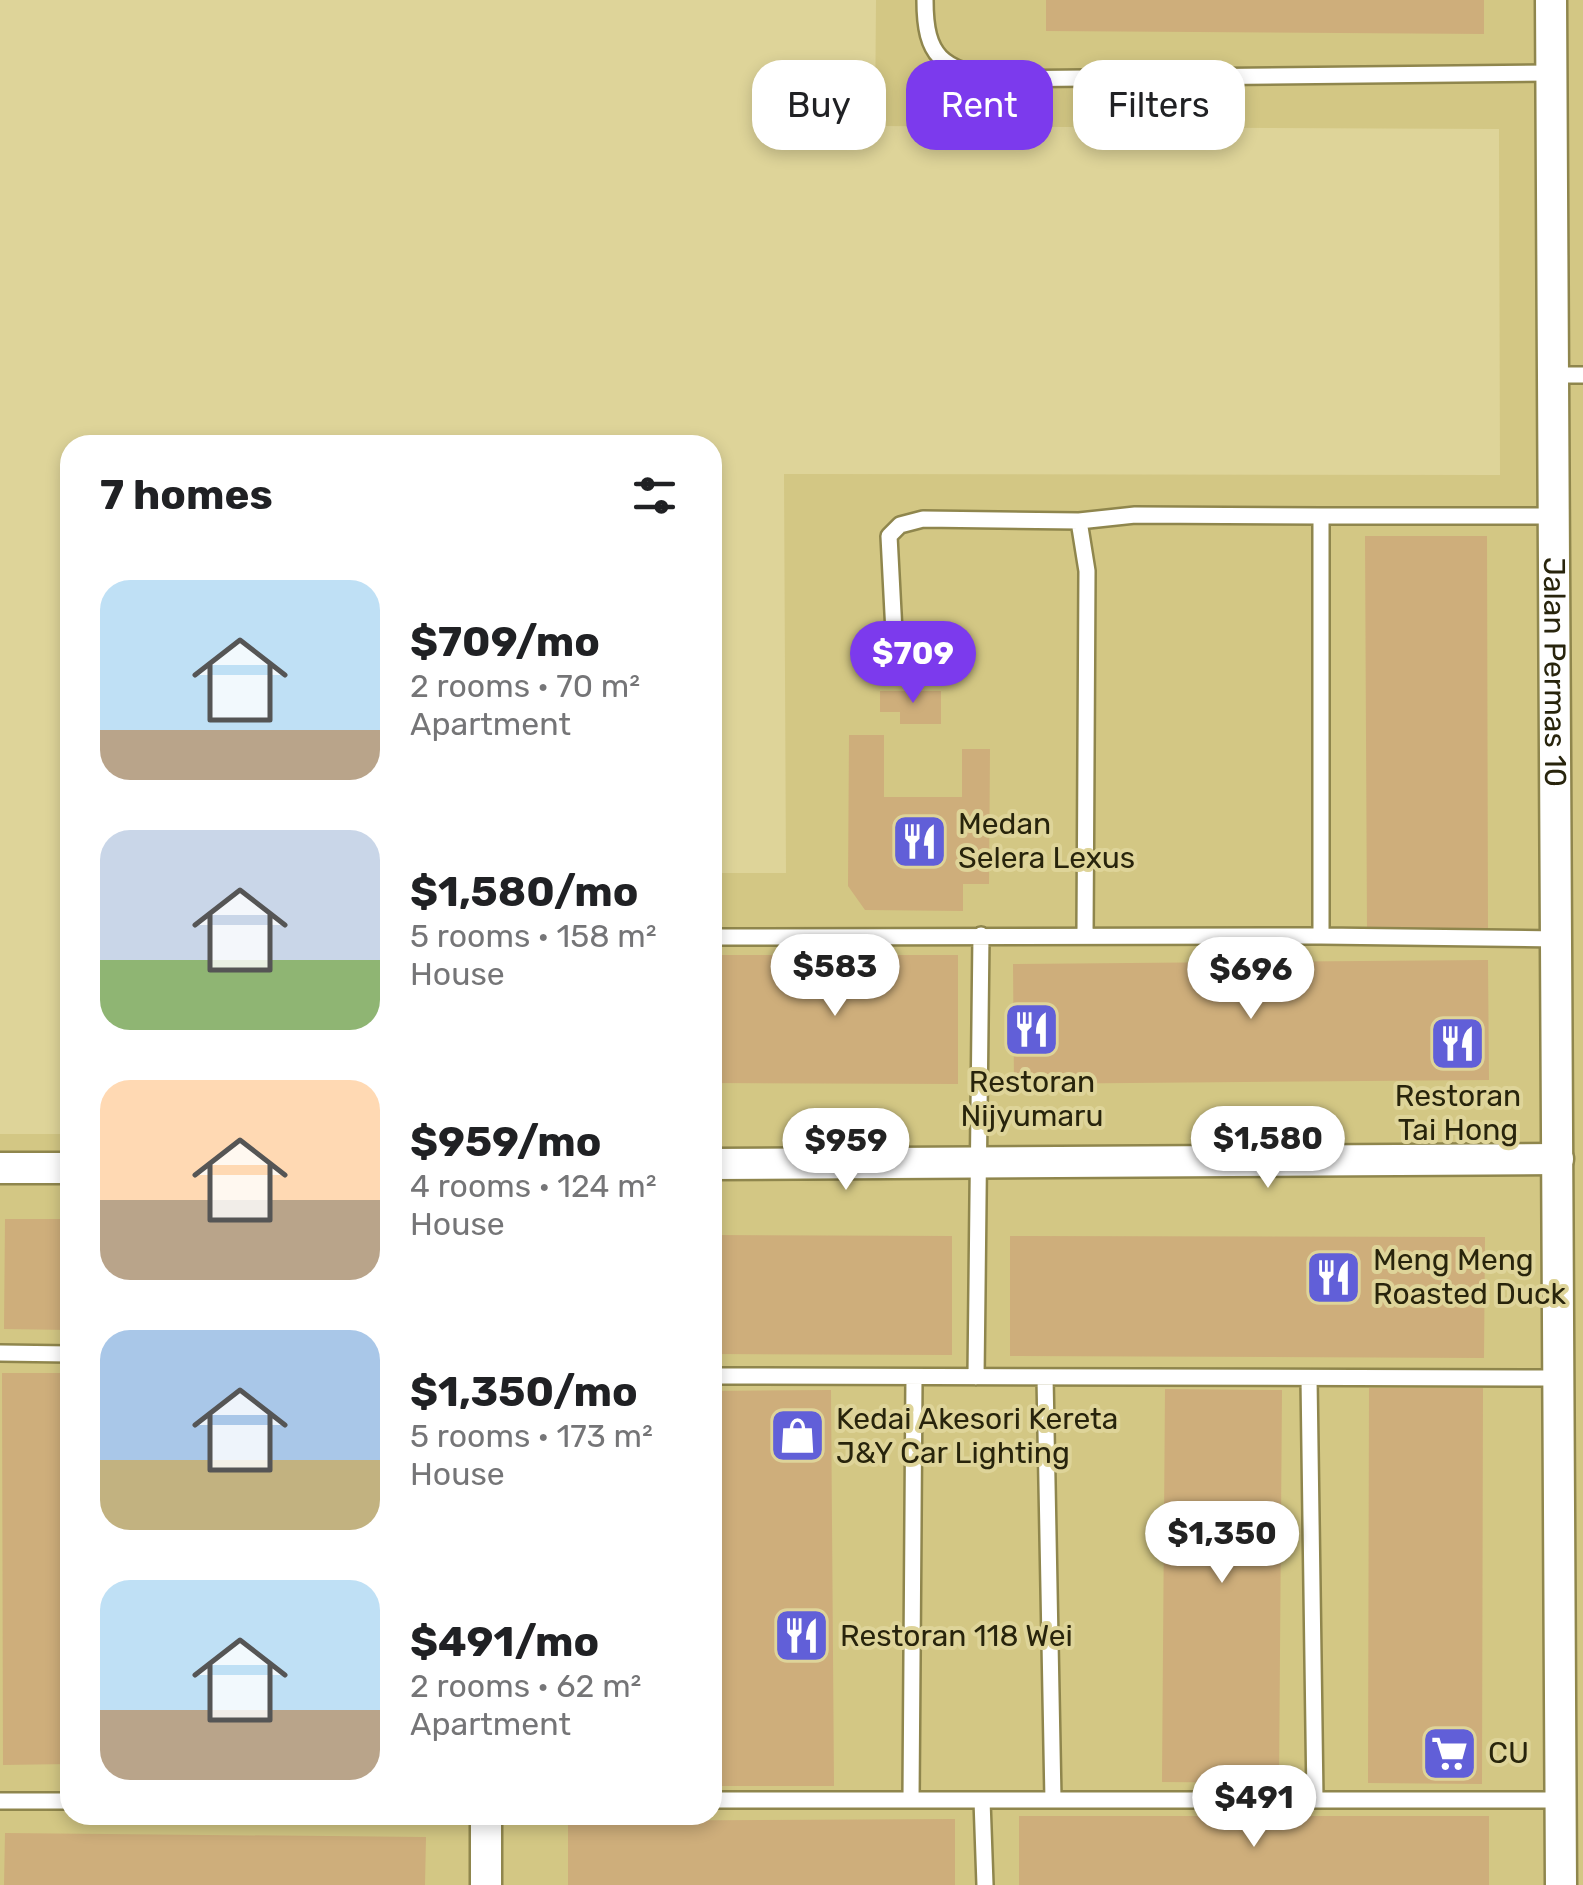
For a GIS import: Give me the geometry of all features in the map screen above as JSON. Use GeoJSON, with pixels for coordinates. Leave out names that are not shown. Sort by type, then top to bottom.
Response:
{"type":"FeatureCollection","features":[{"type":"Feature","properties":{"kind":"street","name":"Jalan Permas 10"},"geometry":{"type":"LineString","coordinates":[[1551,0],[1569,375],[1555,516],[1570,852],[1558,939],[1557,1378],[1570,1431],[1561,1885]]}},
{"type":"Feature","properties":{"kind":"street"},"geometry":{"type":"LineString","coordinates":[[722,1164],[1558,1159]]}},
{"type":"Feature","properties":{"kind":"street"},"geometry":{"type":"LineString","coordinates":[[0,1168],[60,1168]]}},
{"type":"Feature","properties":{"kind":"street"},"geometry":{"type":"LineString","coordinates":[[486,1825],[486,1885]]}},
{"type":"Feature","properties":{"kind":"lane"},"geometry":{"type":"LineString","coordinates":[[926,0],[926,21],[936,58],[957,72],[995,79],[1552,72]]}},
{"type":"Feature","properties":{"kind":"lane"},"geometry":{"type":"LineString","coordinates":[[896,671],[888,536],[900,525],[923,519],[1079,522],[1134,515],[1555,516]]}},
{"type":"Feature","properties":{"kind":"lane"},"geometry":{"type":"LineString","coordinates":[[1321,516],[1321,936]]}},
{"type":"Feature","properties":{"kind":"lane"},"geometry":{"type":"LineString","coordinates":[[1079,522],[1087,572],[1085,935]]}},
{"type":"Feature","properties":{"kind":"lane"},"geometry":{"type":"LineString","coordinates":[[976,1377],[981,935]]}},
{"type":"Feature","properties":{"kind":"lane"},"geometry":{"type":"LineString","coordinates":[[722,936],[1558,939]]}},
{"type":"Feature","properties":{"kind":"lane"},"geometry":{"type":"LineString","coordinates":[[0,1353],[60,1354]]}},
{"type":"Feature","properties":{"kind":"lane"},"geometry":{"type":"LineString","coordinates":[[722,1376],[1557,1378]]}},
{"type":"Feature","properties":{"kind":"lane"},"geometry":{"type":"LineString","coordinates":[[911,1800],[914,1377]]}},
{"type":"Feature","properties":{"kind":"lane"},"geometry":{"type":"LineString","coordinates":[[1045,1377],[1054,1800]]}},
{"type":"Feature","properties":{"kind":"lane"},"geometry":{"type":"LineString","coordinates":[[1309,1378],[1314,1800]]}},
{"type":"Feature","properties":{"kind":"lane"},"geometry":{"type":"LineString","coordinates":[[722,1800],[1560,1800]]}},
{"type":"Feature","properties":{"kind":"lane"},"geometry":{"type":"LineString","coordinates":[[982,1800],[985,1885]]}},
{"type":"Feature","properties":{"kind":"lane"},"geometry":{"type":"LineString","coordinates":[[0,1801],[60,1801]]}},
{"type":"Feature","properties":{"kind":"shaded area"},"geometry":{"type":"Polygon","coordinates":[[[876,0],[1583,0],[1583,1885],[0,1885],[0,1134],[60,1134],[60,1825],[722,1825],[722,873],[786,873],[784,474],[1500,475],[1499,129],[1245,128],[1245,60],[1073,60],[1073,127],[1053,127],[1053,60],[906,60],[906,126],[886,126],[886,60],[876,60],[876,0]]]}},
{"type":"Feature","properties":{"kind":"building"},"geometry":{"type":"Polygon","coordinates":[[[1046,0],[1484,0],[1484,34],[1046,31],[1046,0]]]}},
{"type":"Feature","properties":{"kind":"building"},"geometry":{"type":"Polygon","coordinates":[[[1365,536],[1487,536],[1488,932],[1367,932],[1365,536]]]}},
{"type":"Feature","properties":{"kind":"building"},"geometry":{"type":"Polygon","coordinates":[[[880,691],[941,691],[941,724],[900,724],[900,712],[880,712],[880,691]]]}},
{"type":"Feature","properties":{"kind":"building","name":"Medan Selera Lexus"},"geometry":{"type":"Polygon","coordinates":[[[849,735],[884,735],[884,797],[962,797],[962,749],[990,749],[989,884],[963,884],[963,911],[865,910],[848,886],[849,735]]]}},
{"type":"Feature","properties":{"kind":"building"},"geometry":{"type":"Polygon","coordinates":[[[722,955],[958,955],[958,1084],[722,1083],[722,955]]]}},
{"type":"Feature","properties":{"kind":"building"},"geometry":{"type":"Polygon","coordinates":[[[1488,960],[1489,1080],[1014,1084],[1013,964],[1488,960]]]}},
{"type":"Feature","properties":{"kind":"building"},"geometry":{"type":"Polygon","coordinates":[[[5,1219],[60,1219],[60,1330],[4,1329],[5,1219]]]}},
{"type":"Feature","properties":{"kind":"building"},"geometry":{"type":"Polygon","coordinates":[[[722,1235],[952,1236],[952,1355],[722,1354],[722,1235]]]}},
{"type":"Feature","properties":{"kind":"building"},"geometry":{"type":"Polygon","coordinates":[[[1010,1236],[1485,1237],[1484,1358],[1010,1356],[1010,1236]]]}},
{"type":"Feature","properties":{"kind":"building"},"geometry":{"type":"Polygon","coordinates":[[[2,1373],[60,1373],[60,1764],[3,1765],[2,1373]]]}},
{"type":"Feature","properties":{"kind":"building"},"geometry":{"type":"Polygon","coordinates":[[[1369,1388],[1483,1388],[1482,1784],[1368,1783],[1369,1388]]]}},
{"type":"Feature","properties":{"kind":"building"},"geometry":{"type":"Polygon","coordinates":[[[1165,1389],[1282,1390],[1279,1783],[1162,1782],[1165,1389]]]}},
{"type":"Feature","properties":{"kind":"building"},"geometry":{"type":"Polygon","coordinates":[[[831,1390],[834,1786],[722,1786],[722,1391],[831,1390]]]}},
{"type":"Feature","properties":{"kind":"building"},"geometry":{"type":"Polygon","coordinates":[[[1019,1816],[1489,1816],[1489,1885],[1019,1885],[1019,1816]]]}},
{"type":"Feature","properties":{"kind":"building"},"geometry":{"type":"Polygon","coordinates":[[[955,1819],[955,1885],[568,1885],[568,1825],[722,1825],[722,1820],[955,1819]]]}},
{"type":"Feature","properties":{"kind":"building"},"geometry":{"type":"Polygon","coordinates":[[[5,1833],[426,1837],[425,1885],[4,1885],[5,1833]]]}},
{"type":"Feature","properties":{"kind":"place","name":"Medan Selera Lexus"},"geometry":{"type":"Point","coordinates":[919,841]}},
{"type":"Feature","properties":{"kind":"place","name":"Restoran Nijyumaru"},"geometry":{"type":"Point","coordinates":[1032,1030]}},
{"type":"Feature","properties":{"kind":"place","name":"Restoran Tai Hong"},"geometry":{"type":"Point","coordinates":[1458,1044]}},
{"type":"Feature","properties":{"kind":"place","name":"Meng Meng Roasted Duck"},"geometry":{"type":"Point","coordinates":[1334,1277]}},
{"type":"Feature","properties":{"kind":"place","name":"Kedai Akesori Kereta J&Y Car Lighting"},"geometry":{"type":"Point","coordinates":[797,1436]}},
{"type":"Feature","properties":{"kind":"place","name":"Restoran 118 Wei"},"geometry":{"type":"Point","coordinates":[801,1636]}},
{"type":"Feature","properties":{"kind":"place","name":"CU"},"geometry":{"type":"Point","coordinates":[1449,1753]}}]}
